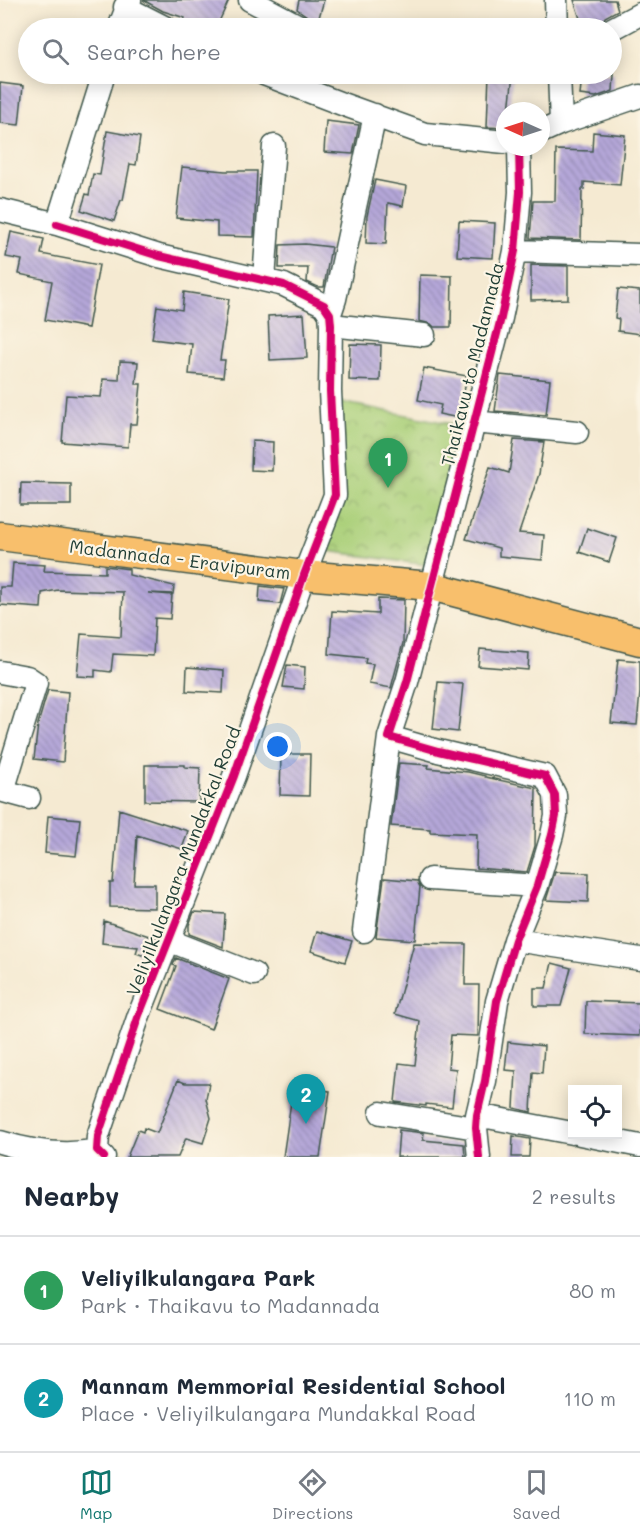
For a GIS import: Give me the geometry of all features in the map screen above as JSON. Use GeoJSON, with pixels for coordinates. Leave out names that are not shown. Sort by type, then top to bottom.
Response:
{"type":"FeatureCollection","features":[{"type":"Feature","properties":{"kind":"main road","name":"Madannada - Eravipuram"},"geometry":{"type":"LineString","coordinates":[[0,536],[304,575],[431,586],[640,641]]}},
{"type":"Feature","properties":{"kind":"street"},"geometry":{"type":"LineString","coordinates":[[250,0],[284,18]]}},
{"type":"Feature","properties":{"kind":"street"},"geometry":{"type":"LineString","coordinates":[[556,0],[557,18]]}},
{"type":"Feature","properties":{"kind":"street"},"geometry":{"type":"LineString","coordinates":[[124,12],[140,18]]}},
{"type":"Feature","properties":{"kind":"street"},"geometry":{"type":"LineString","coordinates":[[622,24],[640,14]]}},
{"type":"Feature","properties":{"kind":"street"},"geometry":{"type":"LineString","coordinates":[[57,224],[101,84]]}},
{"type":"Feature","properties":{"kind":"street"},"geometry":{"type":"LineString","coordinates":[[290,84],[425,134],[496,141]]}},
{"type":"Feature","properties":{"kind":"street"},"geometry":{"type":"LineString","coordinates":[[558,84],[551,128],[640,96]]}},
{"type":"Feature","properties":{"kind":"street","name":"Veliyilkulangara Mundakkal Road"},"geometry":{"type":"LineString","coordinates":[[100,1153],[98,1136],[139,1015],[234,776],[304,575],[335,495],[330,391],[330,319],[375,115]]}},
{"type":"Feature","properties":{"kind":"street"},"geometry":{"type":"LineString","coordinates":[[264,279],[273,146]]}},
{"type":"Feature","properties":{"kind":"street","name":"Thaikavu to Madannada"},"geometry":{"type":"LineString","coordinates":[[364,931],[389,737],[399,712],[501,318],[515,250],[520,192],[519,156]]}},
{"type":"Feature","properties":{"kind":"street"},"geometry":{"type":"LineString","coordinates":[[1,215],[57,224],[159,256],[264,279],[303,293],[324,304],[330,319],[424,335]]}},
{"type":"Feature","properties":{"kind":"street"},"geometry":{"type":"LineString","coordinates":[[515,250],[640,255]]}},
{"type":"Feature","properties":{"kind":"street"},"geometry":{"type":"LineString","coordinates":[[473,422],[577,432]]}},
{"type":"Feature","properties":{"kind":"street"},"geometry":{"type":"LineString","coordinates":[[0,672],[27,677],[36,683],[3,790],[29,798]]}},
{"type":"Feature","properties":{"kind":"street"},"geometry":{"type":"LineString","coordinates":[[389,737],[545,776],[555,795],[556,816],[537,886],[515,940],[497,1001],[485,1081],[476,1122],[479,1157]]}},
{"type":"Feature","properties":{"kind":"street"},"geometry":{"type":"LineString","coordinates":[[430,879],[537,886]]}},
{"type":"Feature","properties":{"kind":"street"},"geometry":{"type":"LineString","coordinates":[[168,940],[254,974]]}},
{"type":"Feature","properties":{"kind":"street"},"geometry":{"type":"LineString","coordinates":[[515,940],[640,959]]}},
{"type":"Feature","properties":{"kind":"street"},"geometry":{"type":"LineString","coordinates":[[381,1113],[568,1132]]}},
{"type":"Feature","properties":{"kind":"street"},"geometry":{"type":"LineString","coordinates":[[605,1139],[640,1146]]}},
{"type":"Feature","properties":{"kind":"street"},"geometry":{"type":"LineString","coordinates":[[0,1142],[27,1150],[71,1155],[100,1153]]}},
{"type":"Feature","properties":{"kind":"green space"},"geometry":{"type":"Polygon","coordinates":[[[340,402],[463,426],[426,565],[322,550],[340,402]]]}},
{"type":"Feature","properties":{"kind":"building"},"geometry":{"type":"Polygon","coordinates":[[[143,0],[229,0],[221,18],[185,18],[163,11],[143,0]]]}},
{"type":"Feature","properties":{"kind":"building"},"geometry":{"type":"Polygon","coordinates":[[[299,0],[324,0],[319,18],[310,18],[297,9],[299,0]]]}},
{"type":"Feature","properties":{"kind":"building"},"geometry":{"type":"Polygon","coordinates":[[[574,0],[615,0],[618,10],[604,18],[580,18],[574,0]]]}},
{"type":"Feature","properties":{"kind":"building"},"geometry":{"type":"Polygon","coordinates":[[[0,83],[23,86],[19,125],[0,123],[0,83]]]}},
{"type":"Feature","properties":{"kind":"building"},"geometry":{"type":"Polygon","coordinates":[[[489,84],[512,84],[510,102],[496,102],[496,128],[487,127],[489,84]]]}},
{"type":"Feature","properties":{"kind":"building"},"geometry":{"type":"Polygon","coordinates":[[[581,84],[613,84],[613,91],[596,97],[580,95],[581,84]]]}},
{"type":"Feature","properties":{"kind":"building"},"geometry":{"type":"Polygon","coordinates":[[[326,121],[359,125],[353,154],[324,152],[326,121]]]}},
{"type":"Feature","properties":{"kind":"building"},"geometry":{"type":"Polygon","coordinates":[[[107,131],[140,137],[136,165],[130,164],[123,200],[121,200],[114,221],[81,210],[86,194],[89,195],[93,174],[100,175],[107,131]]]}},
{"type":"Feature","properties":{"kind":"building"},"geometry":{"type":"Polygon","coordinates":[[[593,132],[625,135],[620,185],[584,182],[581,240],[530,238],[533,201],[555,201],[556,150],[592,151],[593,132]]]}},
{"type":"Feature","properties":{"kind":"building"},"geometry":{"type":"Polygon","coordinates":[[[182,167],[257,171],[254,237],[217,236],[217,222],[176,218],[182,167]]]}},
{"type":"Feature","properties":{"kind":"building"},"geometry":{"type":"Polygon","coordinates":[[[375,180],[406,186],[403,206],[388,203],[386,244],[366,243],[367,216],[375,180]]]}},
{"type":"Feature","properties":{"kind":"building"},"geometry":{"type":"Polygon","coordinates":[[[459,221],[495,223],[493,258],[457,256],[459,221]]]}},
{"type":"Feature","properties":{"kind":"building"},"geometry":{"type":"Polygon","coordinates":[[[11,232],[44,239],[41,254],[99,265],[88,328],[45,320],[52,281],[19,274],[22,260],[6,257],[11,232]]]}},
{"type":"Feature","properties":{"kind":"building"},"geometry":{"type":"Polygon","coordinates":[[[305,244],[331,247],[324,287],[307,282],[308,268],[279,268],[280,245],[305,244]]]}},
{"type":"Feature","properties":{"kind":"building"},"geometry":{"type":"Polygon","coordinates":[[[531,265],[568,266],[568,299],[531,300],[531,265]]]}},
{"type":"Feature","properties":{"kind":"building"},"geometry":{"type":"Polygon","coordinates":[[[420,275],[452,276],[451,327],[434,327],[419,321],[420,275]]]}},
{"type":"Feature","properties":{"kind":"building"},"geometry":{"type":"Polygon","coordinates":[[[618,289],[640,291],[640,334],[618,331],[619,319],[615,318],[618,289]]]}},
{"type":"Feature","properties":{"kind":"building"},"geometry":{"type":"Polygon","coordinates":[[[184,292],[229,299],[220,360],[225,360],[223,377],[189,374],[192,344],[152,339],[157,306],[182,310],[184,292]]]}},
{"type":"Feature","properties":{"kind":"building"},"geometry":{"type":"Polygon","coordinates":[[[304,314],[307,358],[270,360],[268,316],[304,314]]]}},
{"type":"Feature","properties":{"kind":"building"},"geometry":{"type":"Polygon","coordinates":[[[350,344],[381,345],[380,381],[349,380],[350,344]]]}},
{"type":"Feature","properties":{"kind":"building"},"geometry":{"type":"Polygon","coordinates":[[[120,361],[138,362],[136,384],[141,384],[137,424],[130,424],[128,447],[62,442],[66,395],[101,397],[103,379],[119,380],[120,361]]]}},
{"type":"Feature","properties":{"kind":"building"},"geometry":{"type":"Polygon","coordinates":[[[424,368],[467,376],[459,418],[439,414],[441,405],[418,400],[424,368]]]}},
{"type":"Feature","properties":{"kind":"building"},"geometry":{"type":"Polygon","coordinates":[[[500,375],[550,380],[546,415],[495,411],[500,375]]]}},
{"type":"Feature","properties":{"kind":"building"},"geometry":{"type":"Polygon","coordinates":[[[514,440],[544,442],[539,474],[519,533],[544,535],[542,560],[499,556],[499,548],[466,539],[490,467],[509,473],[514,440]]]}},
{"type":"Feature","properties":{"kind":"building"},"geometry":{"type":"Polygon","coordinates":[[[252,441],[273,442],[272,471],[251,470],[252,441]]]}},
{"type":"Feature","properties":{"kind":"building"},"geometry":{"type":"Polygon","coordinates":[[[21,483],[71,484],[71,505],[20,505],[21,483]]]}},
{"type":"Feature","properties":{"kind":"building"},"geometry":{"type":"Polygon","coordinates":[[[587,528],[617,538],[609,562],[579,552],[587,528]]]}},
{"type":"Feature","properties":{"kind":"building"},"geometry":{"type":"Polygon","coordinates":[[[13,563],[45,565],[44,571],[105,573],[105,566],[129,569],[129,575],[174,586],[173,594],[148,593],[172,595],[170,619],[155,618],[153,656],[113,654],[111,672],[95,670],[95,677],[77,676],[81,634],[121,637],[123,592],[58,590],[42,593],[41,608],[0,605],[0,587],[11,587],[13,563]]]}},
{"type":"Feature","properties":{"kind":"building"},"geometry":{"type":"Polygon","coordinates":[[[260,586],[284,589],[280,604],[259,602],[260,586]]]}},
{"type":"Feature","properties":{"kind":"building"},"geometry":{"type":"Polygon","coordinates":[[[378,599],[404,600],[403,643],[391,688],[369,684],[373,664],[365,663],[366,658],[329,654],[332,611],[378,614],[378,599]]]}},
{"type":"Feature","properties":{"kind":"building"},"geometry":{"type":"Polygon","coordinates":[[[480,649],[529,653],[528,670],[478,666],[480,649]]]}},
{"type":"Feature","properties":{"kind":"building"},"geometry":{"type":"Polygon","coordinates":[[[618,659],[640,661],[637,725],[611,723],[618,659]]]}},
{"type":"Feature","properties":{"kind":"building"},"geometry":{"type":"Polygon","coordinates":[[[287,665],[305,667],[304,689],[283,687],[287,665]]]}},
{"type":"Feature","properties":{"kind":"building"},"geometry":{"type":"Polygon","coordinates":[[[187,667],[224,670],[223,693],[186,691],[187,667]]]}},
{"type":"Feature","properties":{"kind":"building"},"geometry":{"type":"Polygon","coordinates":[[[438,682],[463,684],[458,732],[433,729],[438,682]]]}},
{"type":"Feature","properties":{"kind":"building"},"geometry":{"type":"Polygon","coordinates":[[[48,690],[68,692],[63,762],[34,759],[38,724],[48,690]]]}},
{"type":"Feature","properties":{"kind":"building"},"geometry":{"type":"Polygon","coordinates":[[[281,754],[310,754],[309,796],[280,795],[281,754]]]}},
{"type":"Feature","properties":{"kind":"building"},"geometry":{"type":"Polygon","coordinates":[[[399,763],[429,765],[428,768],[468,772],[536,788],[535,846],[527,872],[476,868],[477,834],[430,832],[430,829],[391,826],[399,763]]]}},
{"type":"Feature","properties":{"kind":"building"},"geometry":{"type":"Polygon","coordinates":[[[145,765],[185,765],[185,767],[200,768],[199,802],[145,801],[145,765]]]}},
{"type":"Feature","properties":{"kind":"building"},"geometry":{"type":"Polygon","coordinates":[[[119,809],[188,831],[182,849],[137,835],[134,884],[155,884],[155,908],[110,907],[110,883],[113,883],[119,809]]]}},
{"type":"Feature","properties":{"kind":"building"},"geometry":{"type":"Polygon","coordinates":[[[48,816],[80,819],[76,856],[45,853],[48,816]]]}},
{"type":"Feature","properties":{"kind":"building"},"geometry":{"type":"Polygon","coordinates":[[[555,872],[589,873],[588,902],[546,900],[555,872]]]}},
{"type":"Feature","properties":{"kind":"building"},"geometry":{"type":"Polygon","coordinates":[[[384,878],[417,881],[420,887],[415,940],[376,937],[384,878]]]}},
{"type":"Feature","properties":{"kind":"building"},"geometry":{"type":"Polygon","coordinates":[[[194,912],[225,914],[223,947],[189,934],[189,925],[194,912]]]}},
{"type":"Feature","properties":{"kind":"building"},"geometry":{"type":"Polygon","coordinates":[[[104,921],[155,938],[148,957],[136,953],[138,947],[102,943],[104,921]]]}},
{"type":"Feature","properties":{"kind":"building"},"geometry":{"type":"Polygon","coordinates":[[[317,931],[352,941],[345,962],[311,951],[317,931]]]}},
{"type":"Feature","properties":{"kind":"building"},"geometry":{"type":"Polygon","coordinates":[[[414,943],[466,944],[465,985],[479,985],[478,1036],[451,1035],[448,1068],[456,1069],[452,1107],[395,1102],[399,1063],[415,1065],[420,1021],[395,1014],[414,943]]]}},
{"type":"Feature","properties":{"kind":"building"},"geometry":{"type":"Polygon","coordinates":[[[176,958],[229,979],[211,1029],[160,1009],[176,966],[173,965],[176,958]]]}},
{"type":"Feature","properties":{"kind":"building"},"geometry":{"type":"Polygon","coordinates":[[[552,963],[571,968],[561,1006],[534,1006],[534,988],[546,988],[552,963]]]}},
{"type":"Feature","properties":{"kind":"building"},"geometry":{"type":"Polygon","coordinates":[[[586,1001],[640,1003],[640,1036],[585,1034],[586,1001]]]}},
{"type":"Feature","properties":{"kind":"building"},"geometry":{"type":"Polygon","coordinates":[[[508,1042],[544,1046],[542,1073],[533,1072],[531,1112],[514,1108],[516,1071],[505,1070],[508,1042]]]}},
{"type":"Feature","properties":{"kind":"building"},"geometry":{"type":"Polygon","coordinates":[[[178,1080],[185,1083],[209,1083],[206,1099],[211,1118],[203,1143],[186,1138],[178,1157],[127,1157],[138,1130],[143,1132],[144,1128],[157,1133],[178,1080]]]}},
{"type":"Feature","properties":{"kind":"building"},"geometry":{"type":"Polygon","coordinates":[[[293,1088],[330,1091],[320,1157],[283,1157],[293,1088]]]}},
{"type":"Feature","properties":{"kind":"building"},"geometry":{"type":"Polygon","coordinates":[[[399,1130],[424,1133],[423,1140],[464,1144],[465,1157],[397,1157],[399,1130]]]}},
{"type":"Feature","properties":{"kind":"building"},"geometry":{"type":"Polygon","coordinates":[[[513,1136],[530,1139],[529,1157],[512,1157],[513,1136]]]}},
{"type":"Feature","properties":{"kind":"cycle path"},"geometry":{"type":"LineString","coordinates":[[479,1157],[477,1115],[485,1081],[497,1001],[515,940],[537,886],[552,835],[556,816],[555,795],[545,776],[389,737],[407,682],[501,318],[515,251],[520,192],[519,156]]}},
{"type":"Feature","properties":{"kind":"cycle path"},"geometry":{"type":"LineString","coordinates":[[57,224],[159,256],[284,285],[324,305],[330,314],[331,325],[330,391],[335,495],[304,575],[234,776],[139,1015],[98,1136],[97,1150],[104,1157]]}},
{"type":"Feature","properties":{"kind":"place","name":"Veliyilkulangara Park"},"geometry":{"type":"Point","coordinates":[388,488]}},
{"type":"Feature","properties":{"kind":"place","name":"Mannam Memmorial Residential School"},"geometry":{"type":"Point","coordinates":[306,1124]}}]}
